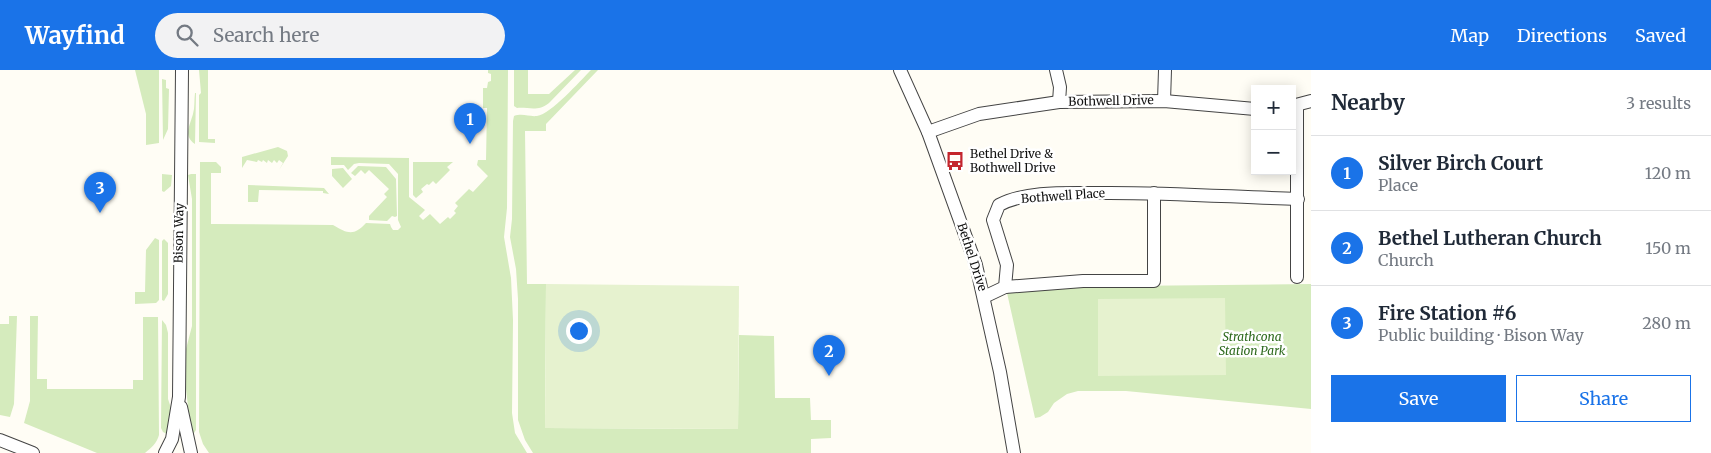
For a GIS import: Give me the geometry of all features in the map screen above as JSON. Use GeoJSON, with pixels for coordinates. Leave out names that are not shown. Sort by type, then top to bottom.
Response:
{"type":"FeatureCollection","features":[{"type":"Feature","properties":{"kind":"street","name":"Bison Way"},"geometry":{"type":"LineString","coordinates":[[166,453],[172,439],[179,397],[182,70]]}},
{"type":"Feature","properties":{"kind":"street","name":"Bethel Drive"},"geometry":{"type":"LineString","coordinates":[[900,70],[928,132],[976,265],[1000,372],[1014,453]]}},
{"type":"Feature","properties":{"kind":"street","name":"Bothwell Drive"},"geometry":{"type":"LineString","coordinates":[[1056,70],[1060,86],[1059,102]]}},
{"type":"Feature","properties":{"kind":"street","name":"Bothwell Drive"},"geometry":{"type":"LineString","coordinates":[[1164,101],[1165,70]]}},
{"type":"Feature","properties":{"kind":"street","name":"Bothwell Drive"},"geometry":{"type":"LineString","coordinates":[[928,132],[979,114],[1059,102],[1164,101],[1251,109]]}},
{"type":"Feature","properties":{"kind":"street"},"geometry":{"type":"LineString","coordinates":[[1296,105],[1311,101]]}},
{"type":"Feature","properties":{"kind":"street"},"geometry":{"type":"LineString","coordinates":[[1295,130],[1298,198],[1297,277]]}},
{"type":"Feature","properties":{"kind":"street"},"geometry":{"type":"LineString","coordinates":[[984,297],[1005,287],[1083,281],[1154,281],[1154,192]]}},
{"type":"Feature","properties":{"kind":"street","name":"Bothwell Place"},"geometry":{"type":"LineString","coordinates":[[1005,287],[1007,265],[993,220],[998,206],[1019,198],[1048,194],[1154,192],[1231,197],[1298,198]]}},
{"type":"Feature","properties":{"kind":"street","name":"Bison Way"},"geometry":{"type":"LineString","coordinates":[[179,397],[191,453]]}},
{"type":"Feature","properties":{"kind":"street"},"geometry":{"type":"LineString","coordinates":[[0,440],[34,453]]}},
{"type":"Feature","properties":{"kind":"green space"},"geometry":{"type":"Polygon","coordinates":[[[135,70],[159,70],[159,143],[146,145],[146,114],[135,70]]]}},
{"type":"Feature","properties":{"kind":"green space"},"geometry":{"type":"Polygon","coordinates":[[[199,70],[208,70],[208,139],[215,139],[215,143],[199,142],[199,95],[201,93],[199,70]]]}},
{"type":"Feature","properties":{"kind":"green space"},"geometry":{"type":"Polygon","coordinates":[[[488,70],[508,70],[507,208],[504,237],[511,278],[513,320],[512,413],[515,433],[527,453],[209,453],[203,444],[199,432],[200,162],[216,162],[221,167],[221,173],[211,173],[211,224],[333,225],[347,232],[354,232],[366,223],[390,224],[393,230],[398,230],[401,227],[398,220],[398,174],[389,164],[359,163],[354,164],[348,170],[344,165],[331,165],[331,157],[409,158],[409,197],[425,210],[419,216],[423,220],[430,214],[440,224],[448,217],[450,219],[456,213],[454,211],[458,206],[455,203],[469,189],[473,192],[488,176],[477,165],[478,160],[486,160],[487,108],[483,108],[483,88],[487,88],[488,82],[491,81],[491,74],[488,73],[488,70]]]}},
{"type":"Feature","properties":{"kind":"green space"},"geometry":{"type":"Polygon","coordinates":[[[514,70],[528,70],[528,94],[549,94],[575,70],[581,70],[549,103],[533,109],[517,108],[514,106],[514,70]]]}},
{"type":"Feature","properties":{"kind":"green space"},"geometry":{"type":"Polygon","coordinates":[[[591,70],[598,70],[546,124],[546,131],[525,131],[527,284],[546,284],[545,428],[738,429],[739,335],[774,336],[775,398],[810,398],[811,420],[831,420],[831,438],[811,439],[811,453],[533,453],[525,440],[518,420],[518,299],[516,269],[510,237],[512,219],[513,121],[514,116],[537,116],[550,110],[591,70]]]}},
{"type":"Feature","properties":{"kind":"green space"},"geometry":{"type":"Polygon","coordinates":[[[162,79],[166,80],[166,88],[169,89],[168,129],[163,140],[162,79]]]}},
{"type":"Feature","properties":{"kind":"green space"},"geometry":{"type":"Polygon","coordinates":[[[195,93],[195,144],[191,141],[188,134],[194,111],[195,93]]]}},
{"type":"Feature","properties":{"kind":"green space"},"geometry":{"type":"Polygon","coordinates":[[[278,147],[287,151],[288,156],[279,170],[283,163],[279,160],[277,163],[274,160],[272,163],[268,160],[267,163],[263,160],[262,162],[258,160],[257,162],[247,160],[242,168],[242,157],[278,147]]]}},
{"type":"Feature","properties":{"kind":"green space"},"geometry":{"type":"Polygon","coordinates":[[[413,162],[453,162],[447,167],[450,170],[436,184],[433,181],[429,185],[427,184],[421,189],[423,192],[416,198],[413,195],[413,162]]]}},
{"type":"Feature","properties":{"kind":"green space"},"geometry":{"type":"Polygon","coordinates":[[[358,166],[386,167],[396,179],[397,216],[392,216],[387,221],[369,220],[369,216],[387,197],[384,194],[389,189],[369,170],[365,174],[361,170],[355,176],[351,173],[358,166]]]}},
{"type":"Feature","properties":{"kind":"green space"},"geometry":{"type":"Polygon","coordinates":[[[343,168],[352,179],[343,188],[332,176],[332,169],[343,168]]]}},
{"type":"Feature","properties":{"kind":"green space"},"geometry":{"type":"Polygon","coordinates":[[[162,174],[172,175],[171,186],[164,192],[162,191],[162,174]]]}},
{"type":"Feature","properties":{"kind":"green space"},"geometry":{"type":"Polygon","coordinates":[[[196,174],[196,430],[194,433],[191,433],[186,389],[186,349],[192,326],[192,199],[188,175],[196,174]]]}},
{"type":"Feature","properties":{"kind":"green space"},"geometry":{"type":"Polygon","coordinates":[[[248,185],[324,188],[329,194],[323,193],[323,191],[259,190],[258,202],[248,202],[248,185]]]}},
{"type":"Feature","properties":{"kind":"green space"},"geometry":{"type":"Polygon","coordinates":[[[155,238],[159,240],[159,300],[156,303],[135,304],[135,292],[145,292],[146,250],[155,238]]]}},
{"type":"Feature","properties":{"kind":"green space"},"geometry":{"type":"Polygon","coordinates":[[[164,239],[168,243],[168,294],[164,301],[162,300],[162,241],[164,239]]]}},
{"type":"Feature","properties":{"kind":"green space"},"geometry":{"type":"Polygon","coordinates":[[[546,284],[739,286],[738,429],[545,428],[546,284]]]}},
{"type":"Feature","properties":{"kind":"green space","name":"Strathcona Station Park"},"geometry":{"type":"Polygon","coordinates":[[[1311,284],[1311,409],[1126,391],[1078,391],[1067,394],[1054,403],[1048,412],[1035,418],[1007,293],[1010,289],[1021,287],[1311,284]]]}},
{"type":"Feature","properties":{"kind":"green space"},"geometry":{"type":"Polygon","coordinates":[[[1225,298],[1226,375],[1098,376],[1098,299],[1225,298]]]}},
{"type":"Feature","properties":{"kind":"green space"},"geometry":{"type":"Polygon","coordinates":[[[9,316],[17,316],[14,404],[10,417],[0,415],[0,324],[9,324],[9,316]]]}},
{"type":"Feature","properties":{"kind":"green space"},"geometry":{"type":"Polygon","coordinates":[[[30,316],[38,316],[37,379],[47,379],[47,389],[133,389],[133,380],[143,380],[143,317],[158,317],[159,435],[155,443],[145,453],[97,453],[24,423],[30,401],[30,316]]]}},
{"type":"Feature","properties":{"kind":"green space"},"geometry":{"type":"Polygon","coordinates":[[[162,320],[166,325],[168,333],[168,399],[171,408],[167,434],[161,428],[162,320]]]}},
{"type":"Feature","properties":{"kind":"place","name":"Silver Birch Court"},"geometry":{"type":"Point","coordinates":[470,144]}},
{"type":"Feature","properties":{"kind":"place","name":"Bethel Drive & Bothwell Drive"},"geometry":{"type":"Point","coordinates":[955,161]}},
{"type":"Feature","properties":{"kind":"place","name":"Fire Station #6"},"geometry":{"type":"Point","coordinates":[100,213]}},
{"type":"Feature","properties":{"kind":"place","name":"Bethel Lutheran Church"},"geometry":{"type":"Point","coordinates":[829,376]}}]}
